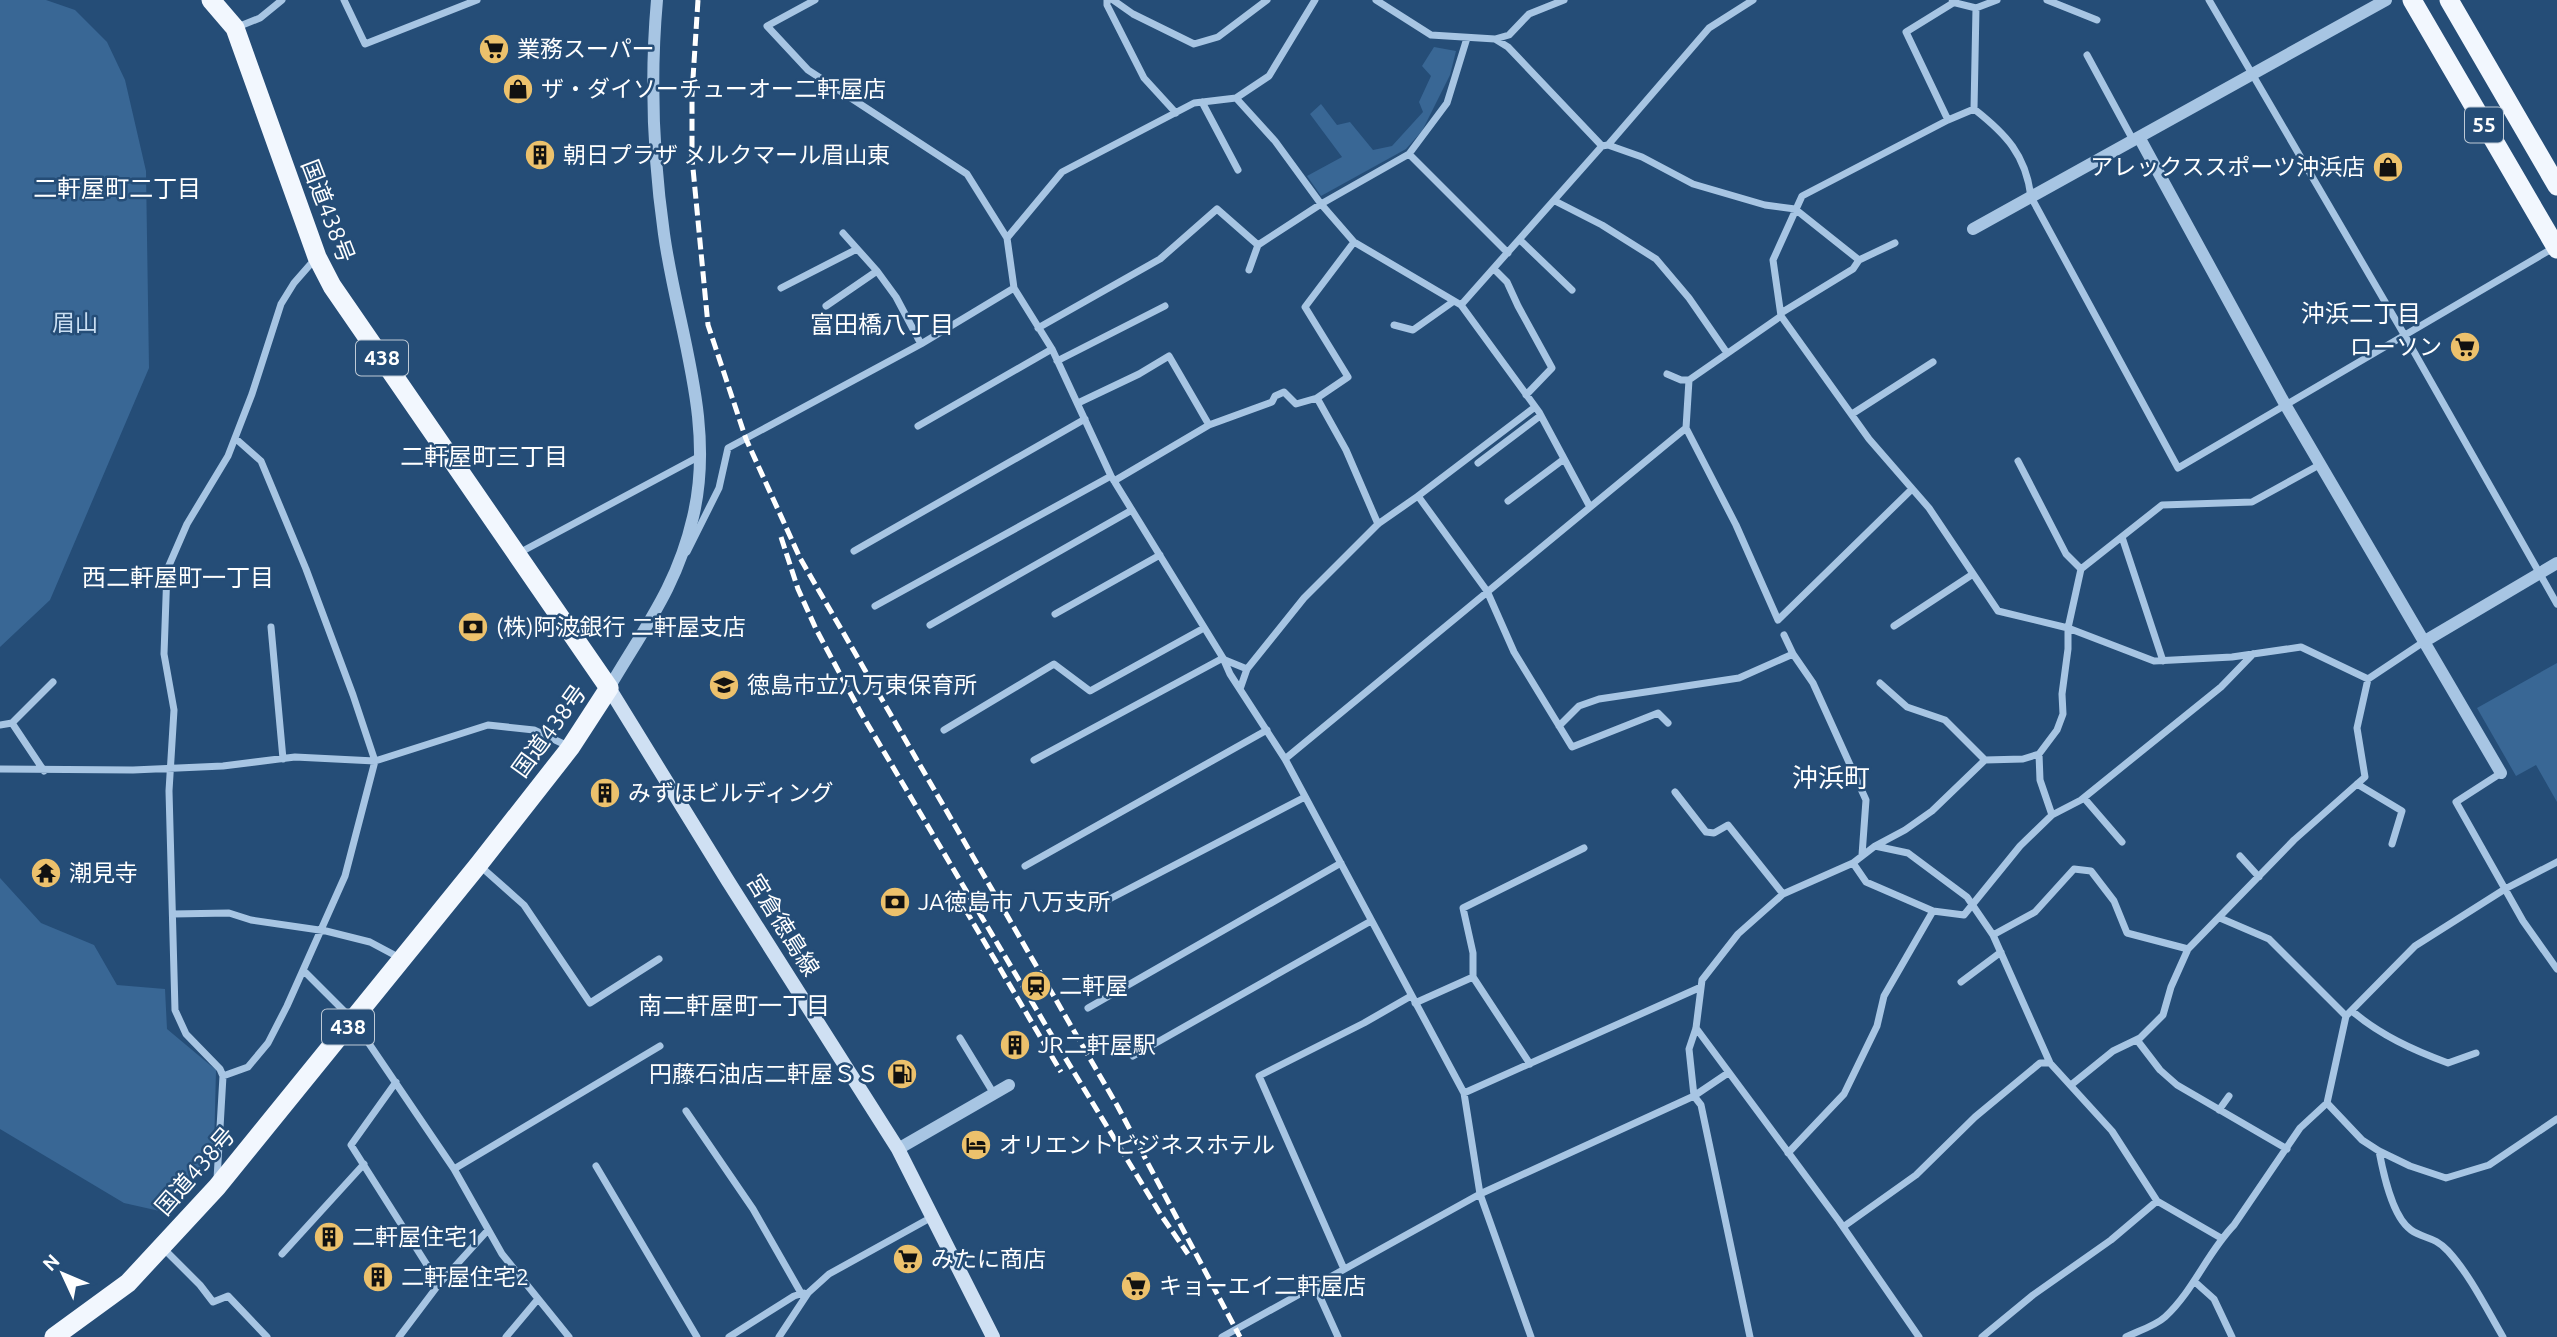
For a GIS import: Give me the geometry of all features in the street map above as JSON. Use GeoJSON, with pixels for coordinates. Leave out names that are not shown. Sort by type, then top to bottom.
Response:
{"type":"FeatureCollection","features":[{"type":"Feature","properties":{"kind":"highway","name":"国道438号"},"geometry":{"type":"LineString","coordinates":[[54,1337],[128,1283],[217,1187],[479,864],[570,748],[609,688],[332,285],[317,257],[235,28],[211,0]]}},
{"type":"Feature","properties":{"kind":"highway","name":"55"},"geometry":{"type":"LineString","coordinates":[[2412,0],[2556,248]]}},
{"type":"Feature","properties":{"kind":"highway","name":"55"},"geometry":{"type":"LineString","coordinates":[[2449,0],[2557,186]]}},
{"type":"Feature","properties":{"kind":"main road","name":"宮倉徳島線"},"geometry":{"type":"LineString","coordinates":[[609,688],[898,1149],[993,1337]]}},
{"type":"Feature","properties":{"kind":"street"},"geometry":{"type":"LineString","coordinates":[[235,28],[260,18],[282,0]]}},
{"type":"Feature","properties":{"kind":"street"},"geometry":{"type":"LineString","coordinates":[[344,0],[365,44],[477,0]]}},
{"type":"Feature","properties":{"kind":"street"},"geometry":{"type":"LineString","coordinates":[[609,688],[665,598],[680,562],[694,517],[701,456],[699,417],[664,234],[654,146],[653,52],[657,0]]}},
{"type":"Feature","properties":{"kind":"street"},"geometry":{"type":"LineString","coordinates":[[815,0],[767,26],[808,69],[967,174],[1007,237],[1014,288],[1052,349],[1113,478],[1285,759],[1464,1093],[1480,1194],[1531,1337]]}},
{"type":"Feature","properties":{"kind":"street"},"geometry":{"type":"LineString","coordinates":[[1107,0],[1107,5],[1144,78],[1176,113]]}},
{"type":"Feature","properties":{"kind":"street"},"geometry":{"type":"LineString","coordinates":[[1113,0],[1133,14],[1194,44],[1218,37],[1267,0]]}},
{"type":"Feature","properties":{"kind":"street"},"geometry":{"type":"LineString","coordinates":[[1007,237],[1062,172],[1194,103],[1236,98],[1269,76],[1315,0]]}},
{"type":"Feature","properties":{"kind":"street"},"geometry":{"type":"LineString","coordinates":[[1376,0],[1431,35],[1495,40],[1509,35],[1529,14],[1564,0]]}},
{"type":"Feature","properties":{"kind":"street"},"geometry":{"type":"LineString","coordinates":[[1394,325],[1413,330],[1457,303],[1494,269],[1709,29],[1753,0]]}},
{"type":"Feature","properties":{"kind":"street"},"geometry":{"type":"LineString","coordinates":[[1948,120],[1906,32],[1951,1],[1976,8],[1997,0]]}},
{"type":"Feature","properties":{"kind":"street"},"geometry":{"type":"LineString","coordinates":[[2050,0],[2097,20]]}},
{"type":"Feature","properties":{"kind":"street"},"geometry":{"type":"LineString","coordinates":[[2209,0],[2557,604]]}},
{"type":"Feature","properties":{"kind":"street"},"geometry":{"type":"LineString","coordinates":[[1973,229],[2386,0]]}},
{"type":"Feature","properties":{"kind":"street"},"geometry":{"type":"LineString","coordinates":[[1974,109],[1976,8]]}},
{"type":"Feature","properties":{"kind":"street"},"geometry":{"type":"LineString","coordinates":[[1249,270],[1258,244],[1321,204],[1409,155],[1447,103],[1467,38]]}},
{"type":"Feature","properties":{"kind":"street"},"geometry":{"type":"LineString","coordinates":[[1495,40],[1508,47],[1605,146],[1642,157],[1693,184],[1765,205],[1795,209],[1859,260]]}},
{"type":"Feature","properties":{"kind":"street"},"geometry":{"type":"LineString","coordinates":[[2087,55],[2286,406],[2501,773],[2456,802],[2524,921],[2557,969]]}},
{"type":"Feature","properties":{"kind":"street"},"geometry":{"type":"LineString","coordinates":[[1236,98],[1275,141],[1321,204],[1354,242],[1457,303],[1535,407],[1590,507]]}},
{"type":"Feature","properties":{"kind":"street"},"geometry":{"type":"LineString","coordinates":[[1202,102],[1238,170]]}},
{"type":"Feature","properties":{"kind":"street"},"geometry":{"type":"LineString","coordinates":[[1974,109],[1802,196],[1773,260],[1781,314],[1869,439],[1929,508],[1998,611],[2068,628],[2154,661],[2253,654],[2301,647],[2368,679]]}},
{"type":"Feature","properties":{"kind":"street"},"geometry":{"type":"LineString","coordinates":[[1974,109],[2005,134],[2029,177],[2031,197],[2178,468],[2556,248]]}},
{"type":"Feature","properties":{"kind":"street"},"geometry":{"type":"LineString","coordinates":[[1409,155],[1508,253]]}},
{"type":"Feature","properties":{"kind":"street"},"geometry":{"type":"LineString","coordinates":[[1555,201],[1602,225],[1656,259],[1689,298],[1727,353]]}},
{"type":"Feature","properties":{"kind":"street"},"geometry":{"type":"LineString","coordinates":[[1038,328],[1160,259],[1217,209],[1258,244]]}},
{"type":"Feature","properties":{"kind":"street"},"geometry":{"type":"LineString","coordinates":[[843,233],[896,297],[921,344]]}},
{"type":"Feature","properties":{"kind":"street"},"geometry":{"type":"LineString","coordinates":[[1520,240],[1572,290]]}},
{"type":"Feature","properties":{"kind":"street"},"geometry":{"type":"LineString","coordinates":[[875,606],[1209,425],[1272,402],[1275,396],[1284,393],[1296,404],[1317,398],[1348,377],[1306,307],[1354,242]]}},
{"type":"Feature","properties":{"kind":"street"},"geometry":{"type":"LineString","coordinates":[[1667,374],[1681,380],[1689,380],[1781,314],[1853,269],[1859,260],[1895,243]]}},
{"type":"Feature","properties":{"kind":"street"},"geometry":{"type":"LineString","coordinates":[[781,288],[857,250]]}},
{"type":"Feature","properties":{"kind":"street"},"geometry":{"type":"LineString","coordinates":[[217,1187],[223,1076],[220,1069],[186,1034],[175,1010],[169,791],[174,710],[164,654],[167,570],[187,524],[228,456],[281,304],[294,283],[317,257]]}},
{"type":"Feature","properties":{"kind":"street"},"geometry":{"type":"LineString","coordinates":[[1494,269],[1507,282],[1552,368],[1526,395]]}},
{"type":"Feature","properties":{"kind":"street"},"geometry":{"type":"LineString","coordinates":[[826,306],[877,271]]}},
{"type":"Feature","properties":{"kind":"street"},"geometry":{"type":"LineString","coordinates":[[680,562],[694,542],[719,488],[729,449],[921,344],[1014,288]]}},
{"type":"Feature","properties":{"kind":"street"},"geometry":{"type":"LineString","coordinates":[[1057,361],[1165,306]]}},
{"type":"Feature","properties":{"kind":"street"},"geometry":{"type":"LineString","coordinates":[[918,426],[1052,349]]}},
{"type":"Feature","properties":{"kind":"street"},"geometry":{"type":"LineString","coordinates":[[1077,403],[1139,374],[1169,356],[1209,425]]}},
{"type":"Feature","properties":{"kind":"street"},"geometry":{"type":"LineString","coordinates":[[1852,414],[1933,362]]}},
{"type":"Feature","properties":{"kind":"street"},"geometry":{"type":"LineString","coordinates":[[1689,380],[1686,428],[1736,525],[1779,620],[1912,489]]}},
{"type":"Feature","properties":{"kind":"street"},"geometry":{"type":"LineString","coordinates":[[1317,398],[1346,450],[1378,524]]}},
{"type":"Feature","properties":{"kind":"street"},"geometry":{"type":"LineString","coordinates":[[1240,689],[1247,669],[1304,598],[1378,524],[1535,407]]}},
{"type":"Feature","properties":{"kind":"street"},"geometry":{"type":"LineString","coordinates":[[1478,463],[1540,416]]}},
{"type":"Feature","properties":{"kind":"street"},"geometry":{"type":"LineString","coordinates":[[854,551],[1085,419]]}},
{"type":"Feature","properties":{"kind":"street"},"geometry":{"type":"LineString","coordinates":[[1285,759],[1686,428]]}},
{"type":"Feature","properties":{"kind":"street"},"geometry":{"type":"LineString","coordinates":[[223,1076],[248,1067],[268,1043],[304,971],[345,876],[375,761],[306,569],[261,461],[235,438]]}},
{"type":"Feature","properties":{"kind":"street"},"geometry":{"type":"LineString","coordinates":[[516,554],[701,456]]}},
{"type":"Feature","properties":{"kind":"street"},"geometry":{"type":"LineString","coordinates":[[1507,501],[1564,459]]}},
{"type":"Feature","properties":{"kind":"street"},"geometry":{"type":"LineString","coordinates":[[2018,461],[2066,554],[2081,569]]}},
{"type":"Feature","properties":{"kind":"street"},"geometry":{"type":"LineString","coordinates":[[1750,1337],[1701,1105],[1694,1096],[1689,1049],[1696,1028],[1702,980],[1738,934],[1783,894],[1853,863],[1875,846],[1905,830],[1932,811],[1985,760],[2023,759],[2039,754],[2057,730],[2063,714],[2062,694],[2068,628],[2081,569],[2162,505],[2252,502],[2321,464]]}},
{"type":"Feature","properties":{"kind":"street"},"geometry":{"type":"LineString","coordinates":[[1418,496],[1487,591],[1514,652],[1572,747],[1658,713],[1668,723]]}},
{"type":"Feature","properties":{"kind":"street"},"geometry":{"type":"LineString","coordinates":[[930,625],[1132,510]]}},
{"type":"Feature","properties":{"kind":"street"},"geometry":{"type":"LineString","coordinates":[[2122,537],[2163,661]]}},
{"type":"Feature","properties":{"kind":"street"},"geometry":{"type":"LineString","coordinates":[[1055,614],[1160,555]]}},
{"type":"Feature","properties":{"kind":"street"},"geometry":{"type":"LineString","coordinates":[[2071,1086],[2113,1051],[2137,1040],[2163,1015],[2171,987],[2188,949],[2294,840],[2365,777],[2357,728],[2368,679],[2425,641],[2557,563]]}},
{"type":"Feature","properties":{"kind":"street"},"geometry":{"type":"LineString","coordinates":[[1894,626],[1973,574]]}},
{"type":"Feature","properties":{"kind":"street"},"geometry":{"type":"LineString","coordinates":[[271,627],[283,759]]}},
{"type":"Feature","properties":{"kind":"street"},"geometry":{"type":"LineString","coordinates":[[944,730],[1054,664],[1090,691],[1204,628]]}},
{"type":"Feature","properties":{"kind":"street"},"geometry":{"type":"LineString","coordinates":[[1784,635],[1793,654],[1813,683],[1866,800],[1862,832],[1863,855]]}},
{"type":"Feature","properties":{"kind":"street"},"geometry":{"type":"LineString","coordinates":[[1559,726],[1578,706],[1599,699],[1739,678],[1793,654]]}},
{"type":"Feature","properties":{"kind":"street"},"geometry":{"type":"LineString","coordinates":[[1853,863],[1866,882],[1933,911],[1964,915],[2020,846],[2052,815],[2084,798],[2221,687],[2253,654]]}},
{"type":"Feature","properties":{"kind":"street"},"geometry":{"type":"LineString","coordinates":[[1224,659],[1247,669]]}},
{"type":"Feature","properties":{"kind":"street"},"geometry":{"type":"LineString","coordinates":[[1034,760],[1224,659]]}},
{"type":"Feature","properties":{"kind":"street"},"geometry":{"type":"LineString","coordinates":[[0,725],[12,723],[53,682]]}},
{"type":"Feature","properties":{"kind":"street"},"geometry":{"type":"LineString","coordinates":[[1880,683],[1907,706],[1945,720],[1985,760]]}},
{"type":"Feature","properties":{"kind":"street"},"geometry":{"type":"LineString","coordinates":[[12,723],[44,771]]}},
{"type":"Feature","properties":{"kind":"street"},"geometry":{"type":"LineString","coordinates":[[0,769],[133,770],[223,766],[283,759],[375,761],[488,725],[534,730],[570,748]]}},
{"type":"Feature","properties":{"kind":"street"},"geometry":{"type":"LineString","coordinates":[[1025,866],[1267,730]]}},
{"type":"Feature","properties":{"kind":"street"},"geometry":{"type":"LineString","coordinates":[[2039,754],[2040,780],[2052,815]]}},
{"type":"Feature","properties":{"kind":"street"},"geometry":{"type":"LineString","coordinates":[[2357,783],[2402,811],[2392,844]]}},
{"type":"Feature","properties":{"kind":"street"},"geometry":{"type":"LineString","coordinates":[[1675,792],[1706,832],[1714,833],[1728,825],[1783,894]]}},
{"type":"Feature","properties":{"kind":"street"},"geometry":{"type":"LineString","coordinates":[[1098,905],[1305,797]]}},
{"type":"Feature","properties":{"kind":"street"},"geometry":{"type":"LineString","coordinates":[[2084,798],[2122,842]]}},
{"type":"Feature","properties":{"kind":"street"},"geometry":{"type":"LineString","coordinates":[[1875,846],[1908,853],[1967,897],[1993,935],[2050,1063],[2112,1131],[2157,1201],[2221,1238]]}},
{"type":"Feature","properties":{"kind":"street"},"geometry":{"type":"LineString","coordinates":[[1530,1064],[1473,977],[1473,953],[1464,908],[1584,848]]}},
{"type":"Feature","properties":{"kind":"street"},"geometry":{"type":"LineString","coordinates":[[2240,856],[2259,877]]}},
{"type":"Feature","properties":{"kind":"street"},"geometry":{"type":"LineString","coordinates":[[2126,1337],[2164,1319],[2195,1282],[2221,1238],[2234,1225],[2300,1128],[2327,1103],[2349,1014],[2415,946],[2505,889],[2557,862]]}},
{"type":"Feature","properties":{"kind":"street"},"geometry":{"type":"LineString","coordinates":[[1087,1008],[1341,863]]}},
{"type":"Feature","properties":{"kind":"street"},"geometry":{"type":"LineString","coordinates":[[479,864],[524,905],[590,1003],[659,959]]}},
{"type":"Feature","properties":{"kind":"street"},"geometry":{"type":"LineString","coordinates":[[1993,935],[2035,912],[2074,869],[2091,871],[2114,901],[2127,933],[2188,949]]}},
{"type":"Feature","properties":{"kind":"street"},"geometry":{"type":"LineString","coordinates":[[1788,1153],[1844,1094],[1877,1026],[1884,996],[1933,911]]}},
{"type":"Feature","properties":{"kind":"street"},"geometry":{"type":"LineString","coordinates":[[173,914],[229,913],[251,920],[321,930],[370,942],[402,959]]}},
{"type":"Feature","properties":{"kind":"street"},"geometry":{"type":"LineString","coordinates":[[2220,918],[2269,939],[2349,1014],[2411,1050],[2448,1063],[2476,1053]]}},
{"type":"Feature","properties":{"kind":"street"},"geometry":{"type":"LineString","coordinates":[[1133,1056],[1371,921]]}},
{"type":"Feature","properties":{"kind":"street"},"geometry":{"type":"LineString","coordinates":[[1961,982],[2001,952]]}},
{"type":"Feature","properties":{"kind":"street"},"geometry":{"type":"LineString","coordinates":[[304,971],[353,1020],[454,1169],[502,1254],[569,1337]]}},
{"type":"Feature","properties":{"kind":"street"},"geometry":{"type":"LineString","coordinates":[[1345,1269],[1259,1076],[1413,1000],[1473,977]]}},
{"type":"Feature","properties":{"kind":"street"},"geometry":{"type":"LineString","coordinates":[[1464,1093],[1701,987]]}},
{"type":"Feature","properties":{"kind":"street"},"geometry":{"type":"LineString","coordinates":[[1696,1028],[1843,1227],[1919,1337]]}},
{"type":"Feature","properties":{"kind":"street"},"geometry":{"type":"LineString","coordinates":[[960,1038],[994,1094]]}},
{"type":"Feature","properties":{"kind":"street"},"geometry":{"type":"LineString","coordinates":[[2137,1040],[2160,1070],[2177,1085],[2287,1149]]}},
{"type":"Feature","properties":{"kind":"street"},"geometry":{"type":"LineString","coordinates":[[454,1169],[660,1046]]}},
{"type":"Feature","properties":{"kind":"street"},"geometry":{"type":"LineString","coordinates":[[1843,1227],[1916,1175],[1975,1117],[2040,1063],[2050,1063]]}},
{"type":"Feature","properties":{"kind":"street"},"geometry":{"type":"LineString","coordinates":[[1222,1337],[1480,1194],[1694,1096],[1728,1073]]}},
{"type":"Feature","properties":{"kind":"street"},"geometry":{"type":"LineString","coordinates":[[396,1082],[351,1145],[439,1284]]}},
{"type":"Feature","properties":{"kind":"street"},"geometry":{"type":"LineString","coordinates":[[898,1149],[1009,1085]]}},
{"type":"Feature","properties":{"kind":"street"},"geometry":{"type":"LineString","coordinates":[[2219,1110],[2230,1096]]}},
{"type":"Feature","properties":{"kind":"street"},"geometry":{"type":"LineString","coordinates":[[2327,1103],[2362,1140],[2379,1151],[2410,1166],[2446,1178],[2489,1165],[2557,1119]]}},
{"type":"Feature","properties":{"kind":"street"},"geometry":{"type":"LineString","coordinates":[[686,1111],[753,1209],[804,1293]]}},
{"type":"Feature","properties":{"kind":"street"},"geometry":{"type":"LineString","coordinates":[[2379,1151],[2385,1181],[2399,1214],[2410,1230],[2432,1237],[2448,1251],[2503,1337]]}},
{"type":"Feature","properties":{"kind":"street"},"geometry":{"type":"LineString","coordinates":[[282,1254],[364,1164]]}},
{"type":"Feature","properties":{"kind":"street"},"geometry":{"type":"LineString","coordinates":[[596,1166],[697,1337]]}},
{"type":"Feature","properties":{"kind":"street"},"geometry":{"type":"LineString","coordinates":[[1982,1337],[2033,1295],[2111,1240],[2157,1201]]}},
{"type":"Feature","properties":{"kind":"street"},"geometry":{"type":"LineString","coordinates":[[729,1337],[804,1293],[829,1274],[932,1216]]}},
{"type":"Feature","properties":{"kind":"street"},"geometry":{"type":"LineString","coordinates":[[399,1337],[439,1284],[488,1230]]}},
{"type":"Feature","properties":{"kind":"street"},"geometry":{"type":"LineString","coordinates":[[162,1247],[200,1284],[213,1302],[228,1296],[267,1337]]}},
{"type":"Feature","properties":{"kind":"street"},"geometry":{"type":"LineString","coordinates":[[2195,1282],[2214,1299],[2232,1337]]}},
{"type":"Feature","properties":{"kind":"street"},"geometry":{"type":"LineString","coordinates":[[1315,1286],[1338,1337]]}},
{"type":"Feature","properties":{"kind":"street"},"geometry":{"type":"LineString","coordinates":[[779,1337],[804,1293]]}},
{"type":"Feature","properties":{"kind":"street"},"geometry":{"type":"LineString","coordinates":[[506,1337],[538,1299]]}},
{"type":"Feature","properties":{"kind":"green space","name":"眉山"},"geometry":{"type":"Polygon","coordinates":[[[0,0],[46,0],[75,10],[107,42],[125,80],[146,171],[149,368],[50,600],[0,647],[0,0]]]}},
{"type":"Feature","properties":{"kind":"green space"},"geometry":{"type":"Polygon","coordinates":[[[1434,47],[1456,51],[1450,75],[1422,131],[1406,149],[1321,196],[1307,176],[1342,157],[1310,114],[1321,104],[1337,125],[1350,122],[1373,150],[1392,146],[1423,112],[1419,102],[1431,76],[1422,66],[1434,47]]]}},
{"type":"Feature","properties":{"kind":"green space"},"geometry":{"type":"Polygon","coordinates":[[[2557,663],[2557,802],[2536,765],[2516,776],[2477,708],[2557,663]]]}},
{"type":"Feature","properties":{"kind":"green space"},"geometry":{"type":"Polygon","coordinates":[[[0,878],[41,923],[94,945],[117,985],[165,989],[167,1029],[216,1070],[214,1149],[164,1212],[124,1203],[0,1129],[0,878]]]}},
{"type":"Feature","properties":{"kind":"railway"},"geometry":{"type":"LineString","coordinates":[[698,0],[692,94],[692,158],[708,325],[746,439],[800,558],[1118,1107],[1240,1337]]}},
{"type":"Feature","properties":{"kind":"railway"},"geometry":{"type":"LineString","coordinates":[[781,537],[798,589],[816,629],[861,713],[1061,1051],[1161,1215],[1188,1254]]}},
{"type":"Feature","properties":{"kind":"railway"},"geometry":{"type":"LineString","coordinates":[[965,909],[1061,1072]]}},
{"type":"Feature","properties":{"kind":"place","name":"業務スーパー"},"geometry":{"type":"Point","coordinates":[494,49]}},
{"type":"Feature","properties":{"kind":"place","name":"ザ・ダイソーチューオー二軒屋店"},"geometry":{"type":"Point","coordinates":[518,89]}},
{"type":"Feature","properties":{"kind":"place","name":"朝日プラザ メルクマール眉山東"},"geometry":{"type":"Point","coordinates":[540,155]}},
{"type":"Feature","properties":{"kind":"place","name":"アレックススポーツ沖浜店"},"geometry":{"type":"Point","coordinates":[2388,167]}},
{"type":"Feature","properties":{"kind":"place","name":"ローソン"},"geometry":{"type":"Point","coordinates":[2465,347]}},
{"type":"Feature","properties":{"kind":"place","name":"(株)阿波銀行 二軒屋支店"},"geometry":{"type":"Point","coordinates":[473,627]}},
{"type":"Feature","properties":{"kind":"place","name":"徳島市立八万東保育所"},"geometry":{"type":"Point","coordinates":[724,685]}},
{"type":"Feature","properties":{"kind":"place","name":"みずほビルディング"},"geometry":{"type":"Point","coordinates":[605,793]}},
{"type":"Feature","properties":{"kind":"place","name":"潮見寺"},"geometry":{"type":"Point","coordinates":[46,873]}},
{"type":"Feature","properties":{"kind":"place","name":"JA徳島市 八万支所"},"geometry":{"type":"Point","coordinates":[895,902]}},
{"type":"Feature","properties":{"kind":"place","name":"二軒屋"},"geometry":{"type":"Point","coordinates":[1036,986]}},
{"type":"Feature","properties":{"kind":"place","name":"JR二軒屋駅"},"geometry":{"type":"Point","coordinates":[1015,1045]}},
{"type":"Feature","properties":{"kind":"place","name":"円藤石油店二軒屋ＳＳ"},"geometry":{"type":"Point","coordinates":[902,1074]}},
{"type":"Feature","properties":{"kind":"place","name":"オリエントビジネスホテル"},"geometry":{"type":"Point","coordinates":[976,1145]}},
{"type":"Feature","properties":{"kind":"place","name":"二軒屋住宅1"},"geometry":{"type":"Point","coordinates":[329,1237]}},
{"type":"Feature","properties":{"kind":"place","name":"みたに商店"},"geometry":{"type":"Point","coordinates":[908,1259]}},
{"type":"Feature","properties":{"kind":"place","name":"二軒屋住宅2"},"geometry":{"type":"Point","coordinates":[378,1277]}},
{"type":"Feature","properties":{"kind":"place","name":"キョーエイ二軒屋店"},"geometry":{"type":"Point","coordinates":[1136,1286]}},
{"type":"Feature","properties":{"kind":"district","name":"二軒屋町二丁目"},"geometry":{"type":"Point","coordinates":[117,189]}},
{"type":"Feature","properties":{"kind":"district","name":"沖浜二丁目"},"geometry":{"type":"Point","coordinates":[2361,314]}},
{"type":"Feature","properties":{"kind":"district","name":"富田橋八丁目"},"geometry":{"type":"Point","coordinates":[882,325]}},
{"type":"Feature","properties":{"kind":"district","name":"二軒屋町三丁目"},"geometry":{"type":"Point","coordinates":[484,457]}},
{"type":"Feature","properties":{"kind":"district","name":"西二軒屋町一丁目"},"geometry":{"type":"Point","coordinates":[178,578]}},
{"type":"Feature","properties":{"kind":"district","name":"沖浜町"},"geometry":{"type":"Point","coordinates":[1831,778]}},
{"type":"Feature","properties":{"kind":"district","name":"南二軒屋町一丁目"},"geometry":{"type":"Point","coordinates":[734,1006]}}]}
